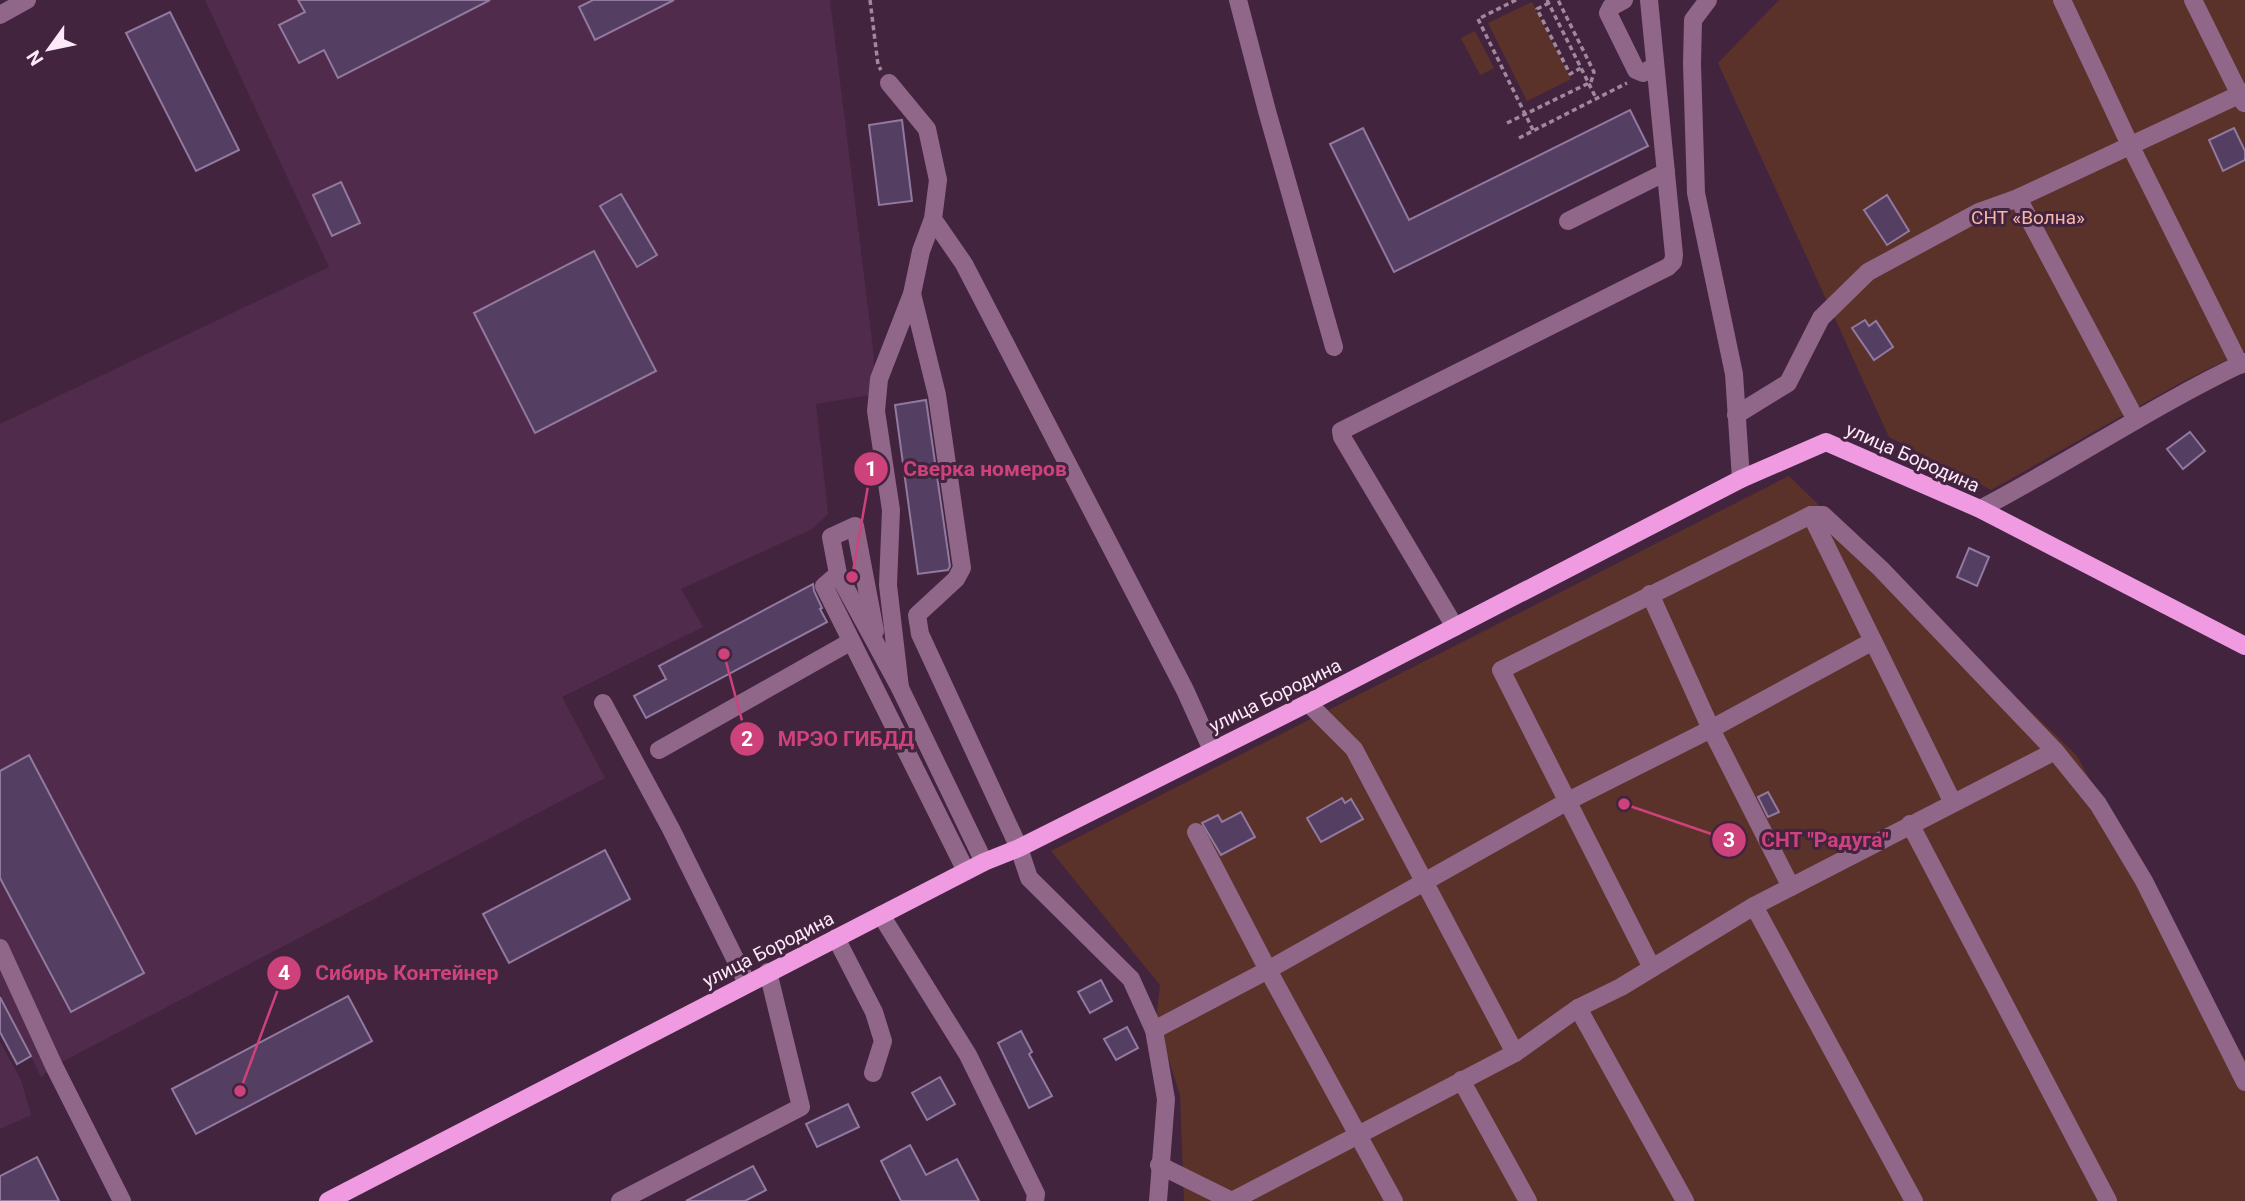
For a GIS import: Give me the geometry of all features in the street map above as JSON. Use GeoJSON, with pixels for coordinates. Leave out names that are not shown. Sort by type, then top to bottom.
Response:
{"type":"FeatureCollection","features":[{"type":"Feature","properties":{"kind":"main road","name":"улица Бородина"},"geometry":{"type":"LineString","coordinates":[[328,1201],[966,871],[1018,848],[1308,703],[1741,479],[1826,442],[1980,509],[2245,646]]}},
{"type":"Feature","properties":{"kind":"street"},"geometry":{"type":"LineString","coordinates":[[0,15],[27,0]]}},
{"type":"Feature","properties":{"kind":"street"},"geometry":{"type":"LineString","coordinates":[[1238,0],[1266,111],[1334,347]]}},
{"type":"Feature","properties":{"kind":"street"},"geometry":{"type":"LineString","coordinates":[[1624,0],[1611,7],[1608,13],[1647,70]]}},
{"type":"Feature","properties":{"kind":"street"},"geometry":{"type":"LineString","coordinates":[[1455,627],[1342,437],[1341,431],[1668,267],[1673,262],[1666,172],[1647,70],[1648,0]]}},
{"type":"Feature","properties":{"kind":"street"},"geometry":{"type":"LineString","coordinates":[[1708,0],[1693,20],[1696,193],[1734,374],[1741,479]]}},
{"type":"Feature","properties":{"kind":"street"},"geometry":{"type":"LineString","coordinates":[[1980,509],[2044,475],[2190,388],[2242,363],[2130,145],[2062,0]]}},
{"type":"Feature","properties":{"kind":"street"},"geometry":{"type":"LineString","coordinates":[[1736,415],[1788,383],[1821,318],[1868,272],[1979,212],[2018,198],[2130,145],[2243,97],[2193,0]]}},
{"type":"Feature","properties":{"kind":"street"},"geometry":{"type":"LineString","coordinates":[[890,83],[927,129],[937,180],[933,219],[921,251],[912,294],[879,379],[876,411],[891,510],[888,584],[900,688]]}},
{"type":"Feature","properties":{"kind":"street"},"geometry":{"type":"LineString","coordinates":[[1568,221],[1666,172]]}},
{"type":"Feature","properties":{"kind":"street"},"geometry":{"type":"LineString","coordinates":[[2018,198],[2136,421]]}},
{"type":"Feature","properties":{"kind":"street"},"geometry":{"type":"LineString","coordinates":[[933,219],[964,264],[1185,690],[1212,750]]}},
{"type":"Feature","properties":{"kind":"street"},"geometry":{"type":"LineString","coordinates":[[912,294],[937,395],[962,568],[956,579],[917,615],[920,634],[1018,848],[1029,878],[1131,979],[1154,1030],[1166,1099],[1157,1201]]}},
{"type":"Feature","properties":{"kind":"street"},"geometry":{"type":"LineString","coordinates":[[1811,515],[1952,803]]}},
{"type":"Feature","properties":{"kind":"street"},"geometry":{"type":"LineString","coordinates":[[1652,968],[1501,670],[1811,515],[1823,515],[1881,569],[2055,751],[2098,804],[2144,881],[2245,1082]]}},
{"type":"Feature","properties":{"kind":"street"},"geometry":{"type":"LineString","coordinates":[[877,645],[855,526],[831,537],[838,574],[900,688],[984,862]]}},
{"type":"Feature","properties":{"kind":"street"},"geometry":{"type":"LineString","coordinates":[[838,574],[824,586],[966,871]]}},
{"type":"Feature","properties":{"kind":"street"},"geometry":{"type":"LineString","coordinates":[[1650,594],[1711,729],[1791,887]]}},
{"type":"Feature","properties":{"kind":"street"},"geometry":{"type":"LineString","coordinates":[[1154,1030],[1268,970],[1568,801],[1711,729],[1873,641]]}},
{"type":"Feature","properties":{"kind":"street"},"geometry":{"type":"LineString","coordinates":[[659,750],[850,642]]}},
{"type":"Feature","properties":{"kind":"street"},"geometry":{"type":"LineString","coordinates":[[603,703],[747,983]]}},
{"type":"Feature","properties":{"kind":"street"},"geometry":{"type":"LineString","coordinates":[[1308,703],[1354,749],[1515,1053]]}},
{"type":"Feature","properties":{"kind":"street"},"geometry":{"type":"LineString","coordinates":[[1159,1166],[1232,1201],[1515,1053],[1578,1008],[1621,987],[1754,906],[2055,751]]}},
{"type":"Feature","properties":{"kind":"street"},"geometry":{"type":"LineString","coordinates":[[1910,824],[2108,1201]]}},
{"type":"Feature","properties":{"kind":"street"},"geometry":{"type":"LineString","coordinates":[[1196,832],[1394,1201]]}},
{"type":"Feature","properties":{"kind":"street"},"geometry":{"type":"LineString","coordinates":[[1754,906],[1914,1201]]}},
{"type":"Feature","properties":{"kind":"street"},"geometry":{"type":"LineString","coordinates":[[881,915],[968,1055],[1036,1194],[1035,1201]]}},
{"type":"Feature","properties":{"kind":"street"},"geometry":{"type":"LineString","coordinates":[[836,938],[873,1013],[883,1041],[873,1073]]}},
{"type":"Feature","properties":{"kind":"street"},"geometry":{"type":"LineString","coordinates":[[0,948],[54,1066],[122,1201]]}},
{"type":"Feature","properties":{"kind":"street"},"geometry":{"type":"LineString","coordinates":[[620,1201],[801,1107],[768,972]]}},
{"type":"Feature","properties":{"kind":"street"},"geometry":{"type":"LineString","coordinates":[[1578,1008],[1685,1201]]}},
{"type":"Feature","properties":{"kind":"street"},"geometry":{"type":"LineString","coordinates":[[1461,1080],[1528,1201]]}},
{"type":"Feature","properties":{"kind":"path"},"geometry":{"type":"LineString","coordinates":[[870,0],[878,65],[890,83]]}},
{"type":"Feature","properties":{"kind":"path"},"geometry":{"type":"LineString","coordinates":[[1516,0],[1478,19],[1533,130]]}},
{"type":"Feature","properties":{"kind":"path"},"geometry":{"type":"LineString","coordinates":[[1507,123],[1589,83],[1594,78],[1594,72],[1558,0]]}},
{"type":"Feature","properties":{"kind":"path"},"geometry":{"type":"LineString","coordinates":[[1581,68],[1570,74],[1538,9],[1548,2],[1597,99]]}},
{"type":"Feature","properties":{"kind":"path"},"geometry":{"type":"LineString","coordinates":[[1519,138],[1624,86],[1647,70]]}},
{"type":"Feature","properties":{"kind":"shaded area"},"geometry":{"type":"Polygon","coordinates":[[[205,0],[830,0],[873,349],[875,394],[816,404],[828,514],[812,529],[681,589],[703,627],[562,697],[605,778],[54,1066],[41,1077],[0,993],[0,424],[329,267],[205,0]]]}},
{"type":"Feature","properties":{"kind":"shaded area"},"geometry":{"type":"Polygon","coordinates":[[[0,1042],[21,1080],[31,1115],[0,1129],[0,1042]]]}},
{"type":"Feature","properties":{"kind":"green space","name":"СНТ «Волна»"},"geometry":{"type":"Polygon","coordinates":[[[1779,0],[2245,0],[2245,351],[2182,382],[1991,490],[1889,437],[1718,63],[1779,0]]]}},
{"type":"Feature","properties":{"kind":"green space"},"geometry":{"type":"Polygon","coordinates":[[[1532,2],[1571,79],[1527,101],[1488,23],[1532,2]]]}},
{"type":"Feature","properties":{"kind":"green space"},"geometry":{"type":"Polygon","coordinates":[[[1475,31],[1494,68],[1480,75],[1461,38],[1475,31]]]}},
{"type":"Feature","properties":{"kind":"green space"},"geometry":{"type":"Polygon","coordinates":[[[1789,476],[2077,756],[2245,1060],[2245,1201],[1184,1201],[1180,1095],[1156,1020],[1160,985],[1051,851],[1789,476]]]}},
{"type":"Feature","properties":{"kind":"building"},"geometry":{"type":"Polygon","coordinates":[[[298,0],[490,0],[338,78],[324,50],[299,63],[279,25],[305,12],[298,0]]]}},
{"type":"Feature","properties":{"kind":"building"},"geometry":{"type":"Polygon","coordinates":[[[593,0],[674,0],[595,40],[579,7],[593,0]]]}},
{"type":"Feature","properties":{"kind":"building"},"geometry":{"type":"Polygon","coordinates":[[[170,12],[239,150],[196,171],[126,33],[170,12]]]}},
{"type":"Feature","properties":{"kind":"building"},"geometry":{"type":"Polygon","coordinates":[[[1630,110],[1648,146],[1394,272],[1330,144],[1363,128],[1409,220],[1630,110]]]}},
{"type":"Feature","properties":{"kind":"building"},"geometry":{"type":"Polygon","coordinates":[[[902,120],[912,201],[879,205],[869,125],[902,120]]]}},
{"type":"Feature","properties":{"kind":"building"},"geometry":{"type":"Polygon","coordinates":[[[2234,128],[2245,151],[2245,160],[2223,171],[2209,140],[2234,128]]]}},
{"type":"Feature","properties":{"kind":"building"},"geometry":{"type":"Polygon","coordinates":[[[341,182],[360,223],[332,236],[313,195],[341,182]]]}},
{"type":"Feature","properties":{"kind":"building"},"geometry":{"type":"Polygon","coordinates":[[[621,194],[657,255],[637,267],[600,206],[621,194]]]}},
{"type":"Feature","properties":{"kind":"building"},"geometry":{"type":"Polygon","coordinates":[[[1887,195],[1909,231],[1887,245],[1864,210],[1887,195]]]}},
{"type":"Feature","properties":{"kind":"building"},"geometry":{"type":"Polygon","coordinates":[[[594,251],[656,371],[535,433],[474,313],[594,251]]]}},
{"type":"Feature","properties":{"kind":"building"},"geometry":{"type":"Polygon","coordinates":[[[1865,320],[1869,326],[1876,321],[1893,347],[1874,360],[1852,328],[1865,320]]]}},
{"type":"Feature","properties":{"kind":"building"},"geometry":{"type":"Polygon","coordinates":[[[926,400],[950,566],[948,570],[918,574],[895,405],[926,400]]]}},
{"type":"Feature","properties":{"kind":"building"},"geometry":{"type":"Polygon","coordinates":[[[2190,432],[2205,451],[2183,469],[2167,449],[2190,432]]]}},
{"type":"Feature","properties":{"kind":"building"},"geometry":{"type":"Polygon","coordinates":[[[1969,548],[1989,557],[1977,586],[1957,577],[1969,548]]]}},
{"type":"Feature","properties":{"kind":"building"},"geometry":{"type":"Polygon","coordinates":[[[813,584],[827,622],[646,718],[634,696],[666,679],[659,666],[813,584]]]}},
{"type":"Feature","properties":{"kind":"building"},"geometry":{"type":"Polygon","coordinates":[[[29,755],[144,973],[71,1012],[0,878],[0,771],[29,755]]]}},
{"type":"Feature","properties":{"kind":"building"},"geometry":{"type":"Polygon","coordinates":[[[1768,792],[1779,812],[1768,817],[1758,797],[1768,792]]]}},
{"type":"Feature","properties":{"kind":"building"},"geometry":{"type":"Polygon","coordinates":[[[1342,798],[1345,803],[1351,799],[1363,819],[1321,842],[1307,818],[1342,798]]]}},
{"type":"Feature","properties":{"kind":"building"},"geometry":{"type":"Polygon","coordinates":[[[1241,812],[1255,837],[1221,855],[1202,823],[1218,815],[1222,822],[1241,812]]]}},
{"type":"Feature","properties":{"kind":"building"},"geometry":{"type":"Polygon","coordinates":[[[605,850],[630,899],[509,963],[483,914],[605,850]]]}},
{"type":"Feature","properties":{"kind":"building"},"geometry":{"type":"Polygon","coordinates":[[[1101,980],[1112,1001],[1090,1013],[1078,992],[1101,980]]]}},
{"type":"Feature","properties":{"kind":"building"},"geometry":{"type":"Polygon","coordinates":[[[348,996],[372,1041],[196,1134],[172,1089],[348,996]]]}},
{"type":"Feature","properties":{"kind":"building"},"geometry":{"type":"Polygon","coordinates":[[[0,997],[31,1056],[17,1064],[0,1032],[0,997]]]}},
{"type":"Feature","properties":{"kind":"building"},"geometry":{"type":"Polygon","coordinates":[[[1127,1027],[1138,1048],[1116,1060],[1104,1039],[1127,1027]]]}},
{"type":"Feature","properties":{"kind":"building"},"geometry":{"type":"Polygon","coordinates":[[[1021,1031],[1032,1052],[1029,1054],[1052,1096],[1029,1108],[998,1043],[1021,1031]]]}},
{"type":"Feature","properties":{"kind":"building"},"geometry":{"type":"Polygon","coordinates":[[[940,1077],[955,1104],[927,1120],[912,1093],[940,1077]]]}},
{"type":"Feature","properties":{"kind":"building"},"geometry":{"type":"Polygon","coordinates":[[[848,1104],[859,1127],[817,1147],[806,1124],[848,1104]]]}},
{"type":"Feature","properties":{"kind":"building"},"geometry":{"type":"Polygon","coordinates":[[[910,1145],[926,1175],[957,1159],[979,1201],[901,1201],[881,1161],[910,1145]]]}},
{"type":"Feature","properties":{"kind":"building"},"geometry":{"type":"Polygon","coordinates":[[[37,1157],[59,1201],[0,1201],[0,1176],[37,1157]]]}},
{"type":"Feature","properties":{"kind":"building"},"geometry":{"type":"Polygon","coordinates":[[[753,1166],[766,1190],[745,1201],[686,1201],[753,1166]]]}},
{"type":"Feature","properties":{"kind":"place","name":"Сверка номеров"},"geometry":{"type":"Point","coordinates":[852,577]}},
{"type":"Feature","properties":{"kind":"place","name":"МРЭО ГИБДД"},"geometry":{"type":"Point","coordinates":[724,654]}},
{"type":"Feature","properties":{"kind":"place","name":"СНТ \"Радуга\""},"geometry":{"type":"Point","coordinates":[1624,804]}},
{"type":"Feature","properties":{"kind":"place","name":"Сибирь Контейнер"},"geometry":{"type":"Point","coordinates":[240,1091]}}]}
